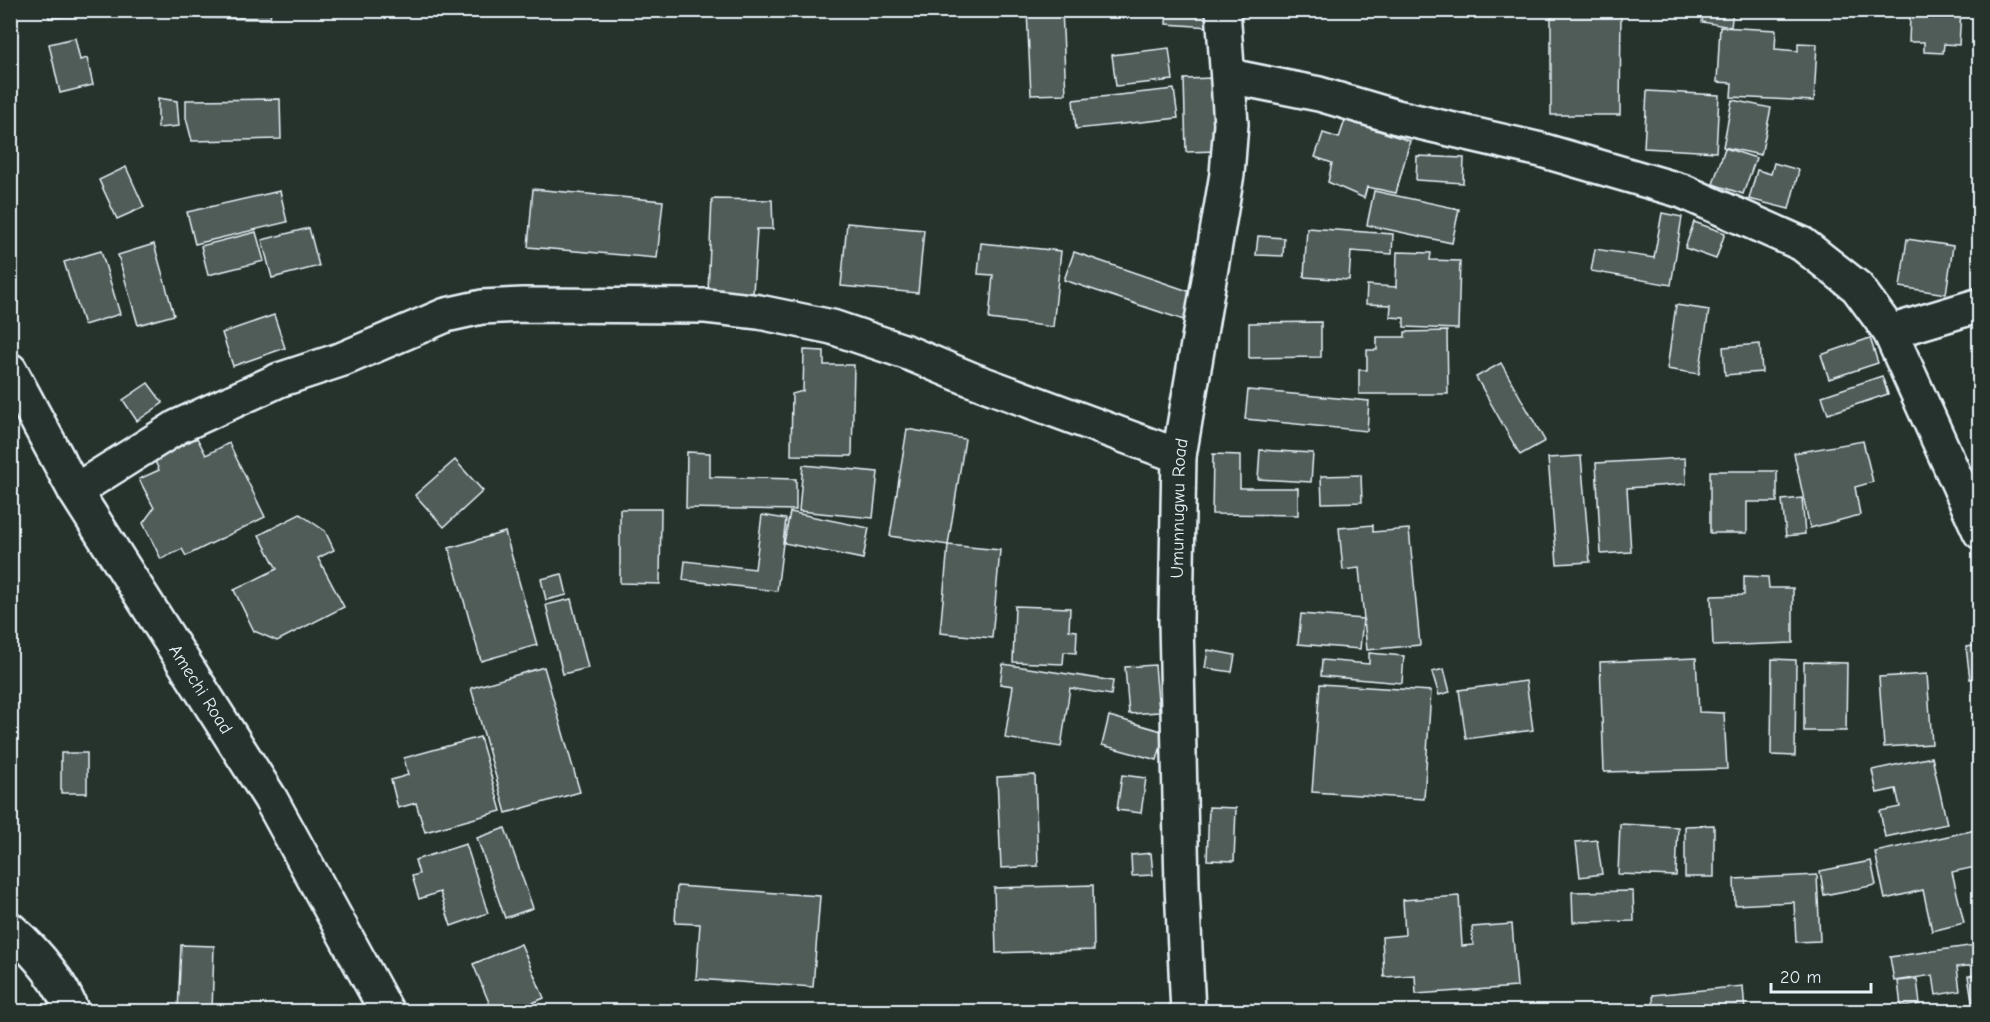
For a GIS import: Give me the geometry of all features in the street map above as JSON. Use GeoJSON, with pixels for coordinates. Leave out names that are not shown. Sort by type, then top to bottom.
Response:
{"type":"FeatureCollection","features":[{"type":"Feature","properties":{"kind":"street","name":"Umunnugwu Road"},"geometry":{"type":"LineString","coordinates":[[1188,1011],[1182,886],[1176,621],[1179,456],[1227,174],[1231,124],[1223,10]]}},
{"type":"Feature","properties":{"kind":"street"},"geometry":{"type":"LineString","coordinates":[[1228,76],[1318,94],[1397,117],[1541,150],[1682,191],[1802,244],[1857,288],[1890,332],[1980,532]]}},
{"type":"Feature","properties":{"kind":"street"},"geometry":{"type":"LineString","coordinates":[[1890,332],[1980,304]]}},
{"type":"Feature","properties":{"kind":"street"},"geometry":{"type":"LineString","coordinates":[[75,491],[177,427],[279,380],[343,359],[446,315],[468,309],[523,305],[706,306],[759,312],[832,327],[906,352],[984,384],[1179,456]]}},
{"type":"Feature","properties":{"kind":"street","name":"Amechi Road"},"geometry":{"type":"LineString","coordinates":[[10,369],[75,491],[270,798],[387,1011]]}},
{"type":"Feature","properties":{"kind":"street"},"geometry":{"type":"LineString","coordinates":[[10,929],[30,946],[58,983],[72,1011]]}},
{"type":"Feature","properties":{"kind":"building"},"geometry":{"type":"Polygon","coordinates":[[[48,10],[123,10],[123,14],[49,18],[48,10]]]}},
{"type":"Feature","properties":{"kind":"building"},"geometry":{"type":"Polygon","coordinates":[[[206,10],[271,10],[270,19],[206,18],[206,10]]]}},
{"type":"Feature","properties":{"kind":"building"},"geometry":{"type":"Polygon","coordinates":[[[1027,10],[1062,10],[1066,94],[1031,95],[1027,10]]]}},
{"type":"Feature","properties":{"kind":"building"},"geometry":{"type":"Polygon","coordinates":[[[1064,10],[1093,10],[1093,17],[1064,17],[1064,10]]]}},
{"type":"Feature","properties":{"kind":"building"},"geometry":{"type":"Polygon","coordinates":[[[1167,10],[1211,10],[1210,27],[1166,24],[1167,10]]]}},
{"type":"Feature","properties":{"kind":"building"},"geometry":{"type":"Polygon","coordinates":[[[1551,10],[1621,10],[1620,115],[1551,115],[1551,10]]]}},
{"type":"Feature","properties":{"kind":"building"},"geometry":{"type":"Polygon","coordinates":[[[1704,10],[1733,10],[1731,27],[1702,22],[1704,10]]]}},
{"type":"Feature","properties":{"kind":"building"},"geometry":{"type":"Polygon","coordinates":[[[1737,10],[1748,10],[1748,15],[1737,13],[1737,10]]]}},
{"type":"Feature","properties":{"kind":"building"},"geometry":{"type":"Polygon","coordinates":[[[1893,10],[1961,10],[1959,45],[1944,44],[1943,53],[1924,52],[1924,42],[1909,42],[1910,16],[1893,15],[1893,10]]]}},
{"type":"Feature","properties":{"kind":"building"},"geometry":{"type":"Polygon","coordinates":[[[1720,27],[1776,30],[1775,49],[1798,51],[1798,43],[1817,44],[1814,101],[1731,97],[1732,83],[1717,82],[1720,27]]]}},
{"type":"Feature","properties":{"kind":"building"},"geometry":{"type":"Polygon","coordinates":[[[75,38],[80,60],[87,58],[93,85],[60,93],[49,44],[75,38]]]}},
{"type":"Feature","properties":{"kind":"building"},"geometry":{"type":"Polygon","coordinates":[[[1169,48],[1173,80],[1116,86],[1112,55],[1169,48]]]}},
{"type":"Feature","properties":{"kind":"building"},"geometry":{"type":"Polygon","coordinates":[[[1213,78],[1216,151],[1186,152],[1184,79],[1213,78]]]}},
{"type":"Feature","properties":{"kind":"building"},"geometry":{"type":"Polygon","coordinates":[[[1174,89],[1178,118],[1076,129],[1073,100],[1174,89]]]}},
{"type":"Feature","properties":{"kind":"building"},"geometry":{"type":"Polygon","coordinates":[[[1647,91],[1719,95],[1716,152],[1644,148],[1647,91]]]}},
{"type":"Feature","properties":{"kind":"building"},"geometry":{"type":"Polygon","coordinates":[[[158,98],[177,101],[179,126],[158,128],[158,98]]]}},
{"type":"Feature","properties":{"kind":"building"},"geometry":{"type":"Polygon","coordinates":[[[280,99],[281,139],[192,141],[186,118],[186,100],[280,99]]]}},
{"type":"Feature","properties":{"kind":"building"},"geometry":{"type":"Polygon","coordinates":[[[1732,100],[1771,108],[1761,155],[1723,147],[1732,100]]]}},
{"type":"Feature","properties":{"kind":"building"},"geometry":{"type":"Polygon","coordinates":[[[1345,120],[1410,141],[1396,193],[1367,187],[1364,198],[1328,182],[1332,163],[1315,157],[1323,133],[1339,138],[1345,120]]]}},
{"type":"Feature","properties":{"kind":"building"},"geometry":{"type":"Polygon","coordinates":[[[1725,148],[1756,158],[1743,194],[1713,184],[1725,148]]]}},
{"type":"Feature","properties":{"kind":"building"},"geometry":{"type":"Polygon","coordinates":[[[1417,156],[1464,158],[1463,183],[1416,180],[1417,156]]]}},
{"type":"Feature","properties":{"kind":"building"},"geometry":{"type":"Polygon","coordinates":[[[1774,163],[1799,170],[1789,209],[1749,199],[1757,170],[1771,174],[1774,163]]]}},
{"type":"Feature","properties":{"kind":"building"},"geometry":{"type":"Polygon","coordinates":[[[126,167],[144,207],[117,219],[99,180],[126,167]]]}},
{"type":"Feature","properties":{"kind":"building"},"geometry":{"type":"Polygon","coordinates":[[[533,189],[663,201],[657,258],[528,247],[533,189]]]}},
{"type":"Feature","properties":{"kind":"building"},"geometry":{"type":"Polygon","coordinates":[[[280,191],[287,222],[195,244],[187,212],[280,191]]]}},
{"type":"Feature","properties":{"kind":"building"},"geometry":{"type":"Polygon","coordinates":[[[1374,191],[1459,209],[1452,243],[1367,225],[1374,191]]]}},
{"type":"Feature","properties":{"kind":"building"},"geometry":{"type":"Polygon","coordinates":[[[712,199],[772,200],[773,229],[757,229],[753,293],[708,292],[712,199]]]}},
{"type":"Feature","properties":{"kind":"building"},"geometry":{"type":"Polygon","coordinates":[[[1662,213],[1682,217],[1671,285],[1591,271],[1595,249],[1654,258],[1662,213]]]}},
{"type":"Feature","properties":{"kind":"building"},"geometry":{"type":"Polygon","coordinates":[[[1694,222],[1725,233],[1716,259],[1685,248],[1694,222]]]}},
{"type":"Feature","properties":{"kind":"building"},"geometry":{"type":"Polygon","coordinates":[[[847,223],[924,230],[918,293],[841,286],[847,223]]]}},
{"type":"Feature","properties":{"kind":"building"},"geometry":{"type":"Polygon","coordinates":[[[309,228],[319,266],[272,278],[262,240],[309,228]]]}},
{"type":"Feature","properties":{"kind":"building"},"geometry":{"type":"Polygon","coordinates":[[[1307,228],[1393,234],[1392,254],[1351,251],[1349,280],[1304,277],[1307,228]]]}},
{"type":"Feature","properties":{"kind":"building"},"geometry":{"type":"Polygon","coordinates":[[[256,232],[264,261],[208,275],[201,246],[256,232]]]}},
{"type":"Feature","properties":{"kind":"building"},"geometry":{"type":"Polygon","coordinates":[[[1258,236],[1284,238],[1283,256],[1256,255],[1258,236]]]}},
{"type":"Feature","properties":{"kind":"building"},"geometry":{"type":"Polygon","coordinates":[[[1907,239],[1953,246],[1946,294],[1900,287],[1907,239]]]}},
{"type":"Feature","properties":{"kind":"building"},"geometry":{"type":"Polygon","coordinates":[[[981,243],[1061,251],[1053,327],[989,319],[993,275],[978,274],[981,243]]]}},
{"type":"Feature","properties":{"kind":"building"},"geometry":{"type":"Polygon","coordinates":[[[154,244],[174,315],[138,325],[118,255],[154,244]]]}},
{"type":"Feature","properties":{"kind":"building"},"geometry":{"type":"Polygon","coordinates":[[[101,251],[120,314],[84,325],[64,262],[101,251]]]}},
{"type":"Feature","properties":{"kind":"building"},"geometry":{"type":"Polygon","coordinates":[[[1074,252],[1194,293],[1184,320],[1064,280],[1074,252]]]}},
{"type":"Feature","properties":{"kind":"building"},"geometry":{"type":"Polygon","coordinates":[[[1397,252],[1431,253],[1430,260],[1460,261],[1458,329],[1404,327],[1404,318],[1390,317],[1391,305],[1366,304],[1367,285],[1396,287],[1397,252]]]}},
{"type":"Feature","properties":{"kind":"building"},"geometry":{"type":"Polygon","coordinates":[[[1676,305],[1709,310],[1699,374],[1667,369],[1676,305]]]}},
{"type":"Feature","properties":{"kind":"building"},"geometry":{"type":"Polygon","coordinates":[[[274,315],[285,348],[233,366],[222,333],[274,315]]]}},
{"type":"Feature","properties":{"kind":"building"},"geometry":{"type":"Polygon","coordinates":[[[1321,322],[1321,357],[1249,358],[1249,323],[1321,322]]]}},
{"type":"Feature","properties":{"kind":"building"},"geometry":{"type":"Polygon","coordinates":[[[1447,331],[1448,394],[1359,394],[1359,370],[1367,370],[1367,350],[1377,350],[1377,337],[1405,337],[1405,332],[1447,331]]]}},
{"type":"Feature","properties":{"kind":"building"},"geometry":{"type":"Polygon","coordinates":[[[1870,338],[1878,363],[1829,379],[1821,355],[1870,338]]]}},
{"type":"Feature","properties":{"kind":"building"},"geometry":{"type":"Polygon","coordinates":[[[1760,344],[1762,372],[1725,375],[1723,347],[1760,344]]]}},
{"type":"Feature","properties":{"kind":"building"},"geometry":{"type":"Polygon","coordinates":[[[804,350],[824,351],[824,365],[854,365],[852,456],[791,455],[792,394],[803,391],[804,350]]]}},
{"type":"Feature","properties":{"kind":"building"},"geometry":{"type":"Polygon","coordinates":[[[1501,363],[1545,441],[1520,455],[1476,377],[1501,363]]]}},
{"type":"Feature","properties":{"kind":"building"},"geometry":{"type":"Polygon","coordinates":[[[1882,376],[1888,394],[1828,414],[1822,396],[1882,376]]]}},
{"type":"Feature","properties":{"kind":"building"},"geometry":{"type":"Polygon","coordinates":[[[148,383],[163,403],[137,421],[123,400],[148,383]]]}},
{"type":"Feature","properties":{"kind":"building"},"geometry":{"type":"Polygon","coordinates":[[[1248,390],[1369,401],[1367,431],[1245,419],[1248,390]]]}},
{"type":"Feature","properties":{"kind":"building"},"geometry":{"type":"Polygon","coordinates":[[[907,429],[965,439],[948,545],[890,536],[907,429]]]}},
{"type":"Feature","properties":{"kind":"building"},"geometry":{"type":"Polygon","coordinates":[[[197,438],[206,455],[229,443],[265,517],[186,556],[182,549],[161,559],[143,523],[154,508],[139,479],[159,470],[154,459],[197,438]]]}},
{"type":"Feature","properties":{"kind":"building"},"geometry":{"type":"Polygon","coordinates":[[[1863,441],[1873,482],[1855,487],[1860,515],[1810,528],[1794,453],[1863,441]]]}},
{"type":"Feature","properties":{"kind":"building"},"geometry":{"type":"Polygon","coordinates":[[[1260,450],[1313,453],[1311,482],[1258,479],[1260,450]]]}},
{"type":"Feature","properties":{"kind":"building"},"geometry":{"type":"Polygon","coordinates":[[[687,452],[710,453],[710,477],[796,479],[796,510],[686,508],[687,452]]]}},
{"type":"Feature","properties":{"kind":"building"},"geometry":{"type":"Polygon","coordinates":[[[1213,454],[1240,455],[1240,488],[1298,488],[1298,515],[1212,514],[1213,454]]]}},
{"type":"Feature","properties":{"kind":"building"},"geometry":{"type":"Polygon","coordinates":[[[1581,456],[1590,562],[1557,564],[1548,458],[1581,456]]]}},
{"type":"Feature","properties":{"kind":"building"},"geometry":{"type":"Polygon","coordinates":[[[1685,458],[1686,484],[1627,488],[1631,552],[1601,554],[1596,463],[1685,458]]]}},
{"type":"Feature","properties":{"kind":"building"},"geometry":{"type":"Polygon","coordinates":[[[455,460],[483,491],[444,527],[415,495],[455,460]]]}},
{"type":"Feature","properties":{"kind":"building"},"geometry":{"type":"Polygon","coordinates":[[[803,465],[878,472],[873,518],[799,511],[803,465]]]}},
{"type":"Feature","properties":{"kind":"building"},"geometry":{"type":"Polygon","coordinates":[[[1710,471],[1777,471],[1777,502],[1747,502],[1747,533],[1710,533],[1710,471]]]}},
{"type":"Feature","properties":{"kind":"building"},"geometry":{"type":"Polygon","coordinates":[[[1361,475],[1362,502],[1322,503],[1321,476],[1361,475]]]}},
{"type":"Feature","properties":{"kind":"building"},"geometry":{"type":"Polygon","coordinates":[[[1802,498],[1805,534],[1786,536],[1782,500],[1802,498]]]}},
{"type":"Feature","properties":{"kind":"building"},"geometry":{"type":"Polygon","coordinates":[[[620,509],[661,509],[660,584],[620,583],[620,509]]]}},
{"type":"Feature","properties":{"kind":"building"},"geometry":{"type":"Polygon","coordinates":[[[790,512],[869,528],[863,559],[784,543],[790,512]]]}},
{"type":"Feature","properties":{"kind":"building"},"geometry":{"type":"Polygon","coordinates":[[[300,514],[325,531],[334,550],[318,558],[344,607],[277,641],[254,631],[234,590],[277,569],[259,535],[300,514]]]}},
{"type":"Feature","properties":{"kind":"building"},"geometry":{"type":"Polygon","coordinates":[[[762,515],[786,519],[777,591],[683,580],[685,561],[755,569],[762,515]]]}},
{"type":"Feature","properties":{"kind":"building"},"geometry":{"type":"Polygon","coordinates":[[[1373,525],[1373,532],[1409,529],[1420,645],[1367,650],[1359,568],[1343,570],[1339,528],[1373,525]]]}},
{"type":"Feature","properties":{"kind":"building"},"geometry":{"type":"Polygon","coordinates":[[[505,532],[537,645],[481,661],[449,548],[505,532]]]}},
{"type":"Feature","properties":{"kind":"building"},"geometry":{"type":"Polygon","coordinates":[[[948,545],[1000,550],[992,638],[940,633],[948,545]]]}},
{"type":"Feature","properties":{"kind":"building"},"geometry":{"type":"Polygon","coordinates":[[[562,574],[567,595],[546,600],[541,579],[562,574]]]}},
{"type":"Feature","properties":{"kind":"building"},"geometry":{"type":"Polygon","coordinates":[[[1744,576],[1768,577],[1769,588],[1793,588],[1793,643],[1713,646],[1711,596],[1744,595],[1744,576]]]}},
{"type":"Feature","properties":{"kind":"building"},"geometry":{"type":"Polygon","coordinates":[[[571,599],[588,668],[563,674],[546,605],[571,599]]]}},
{"type":"Feature","properties":{"kind":"building"},"geometry":{"type":"Polygon","coordinates":[[[1015,606],[1070,608],[1069,630],[1077,631],[1076,653],[1064,652],[1063,664],[1013,662],[1015,606]]]}},
{"type":"Feature","properties":{"kind":"building"},"geometry":{"type":"Polygon","coordinates":[[[1301,614],[1363,619],[1360,649],[1298,644],[1301,614]]]}},
{"type":"Feature","properties":{"kind":"building"},"geometry":{"type":"Polygon","coordinates":[[[1980,645],[1980,677],[1970,679],[1966,647],[1980,645]]]}},
{"type":"Feature","properties":{"kind":"building"},"geometry":{"type":"Polygon","coordinates":[[[1208,650],[1235,655],[1232,672],[1205,668],[1208,650]]]}},
{"type":"Feature","properties":{"kind":"building"},"geometry":{"type":"Polygon","coordinates":[[[1369,653],[1404,656],[1402,683],[1321,676],[1322,660],[1369,664],[1369,653]]]}},
{"type":"Feature","properties":{"kind":"building"},"geometry":{"type":"Polygon","coordinates":[[[1696,658],[1699,712],[1724,713],[1727,769],[1604,772],[1600,662],[1696,658]]]}},
{"type":"Feature","properties":{"kind":"building"},"geometry":{"type":"Polygon","coordinates":[[[1772,659],[1796,660],[1795,756],[1771,755],[1772,659]]]}},
{"type":"Feature","properties":{"kind":"building"},"geometry":{"type":"Polygon","coordinates":[[[1804,662],[1847,663],[1846,731],[1804,731],[1804,662]]]}},
{"type":"Feature","properties":{"kind":"building"},"geometry":{"type":"Polygon","coordinates":[[[1003,664],[1113,681],[1111,695],[1070,688],[1061,747],[1005,738],[1013,686],[1000,684],[1003,664]]]}},
{"type":"Feature","properties":{"kind":"building"},"geometry":{"type":"Polygon","coordinates":[[[1155,665],[1159,712],[1129,714],[1125,667],[1155,665]]]}},
{"type":"Feature","properties":{"kind":"building"},"geometry":{"type":"Polygon","coordinates":[[[544,667],[580,792],[506,813],[471,688],[544,667]]]}},
{"type":"Feature","properties":{"kind":"building"},"geometry":{"type":"Polygon","coordinates":[[[1444,669],[1450,692],[1439,695],[1432,672],[1444,669]]]}},
{"type":"Feature","properties":{"kind":"building"},"geometry":{"type":"Polygon","coordinates":[[[1927,674],[1932,744],[1884,747],[1879,677],[1927,674]]]}},
{"type":"Feature","properties":{"kind":"building"},"geometry":{"type":"Polygon","coordinates":[[[1526,681],[1533,730],[1466,739],[1459,690],[1526,681]]]}},
{"type":"Feature","properties":{"kind":"building"},"geometry":{"type":"Polygon","coordinates":[[[1320,684],[1431,691],[1424,799],[1312,792],[1320,684]]]}},
{"type":"Feature","properties":{"kind":"building"},"geometry":{"type":"Polygon","coordinates":[[[1109,716],[1165,732],[1157,760],[1102,745],[1109,716]]]}},
{"type":"Feature","properties":{"kind":"building"},"geometry":{"type":"Polygon","coordinates":[[[480,737],[501,811],[425,832],[416,803],[398,808],[391,780],[408,775],[404,758],[480,737]]]}},
{"type":"Feature","properties":{"kind":"building"},"geometry":{"type":"Polygon","coordinates":[[[61,753],[87,753],[87,793],[61,793],[61,753]]]}},
{"type":"Feature","properties":{"kind":"building"},"geometry":{"type":"Polygon","coordinates":[[[1932,757],[1947,824],[1885,837],[1880,811],[1900,807],[1896,789],[1877,793],[1872,770],[1932,757]]]}},
{"type":"Feature","properties":{"kind":"building"},"geometry":{"type":"Polygon","coordinates":[[[1035,775],[1038,866],[1001,868],[997,777],[1035,775]]]}},
{"type":"Feature","properties":{"kind":"building"},"geometry":{"type":"Polygon","coordinates":[[[1122,775],[1146,778],[1141,813],[1117,810],[1122,775]]]}},
{"type":"Feature","properties":{"kind":"building"},"geometry":{"type":"Polygon","coordinates":[[[1209,807],[1236,808],[1234,861],[1207,860],[1209,807]]]}},
{"type":"Feature","properties":{"kind":"building"},"geometry":{"type":"Polygon","coordinates":[[[1620,824],[1678,827],[1676,876],[1618,874],[1620,824]]]}},
{"type":"Feature","properties":{"kind":"building"},"geometry":{"type":"Polygon","coordinates":[[[1714,825],[1714,877],[1685,877],[1685,826],[1714,825]]]}},
{"type":"Feature","properties":{"kind":"building"},"geometry":{"type":"Polygon","coordinates":[[[505,828],[533,908],[505,918],[477,838],[505,828]]]}},
{"type":"Feature","properties":{"kind":"building"},"geometry":{"type":"Polygon","coordinates":[[[1980,829],[1980,866],[1952,872],[1964,923],[1932,931],[1923,890],[1885,899],[1875,852],[1980,829]]]}},
{"type":"Feature","properties":{"kind":"building"},"geometry":{"type":"Polygon","coordinates":[[[1597,840],[1602,874],[1580,877],[1576,842],[1597,840]]]}},
{"type":"Feature","properties":{"kind":"building"},"geometry":{"type":"Polygon","coordinates":[[[466,844],[488,913],[451,926],[440,892],[419,899],[412,876],[419,874],[415,860],[466,844]]]}},
{"type":"Feature","properties":{"kind":"building"},"geometry":{"type":"Polygon","coordinates":[[[1151,853],[1153,875],[1132,876],[1131,855],[1151,853]]]}},
{"type":"Feature","properties":{"kind":"building"},"geometry":{"type":"Polygon","coordinates":[[[1871,861],[1876,885],[1824,895],[1820,871],[1871,861]]]}},
{"type":"Feature","properties":{"kind":"building"},"geometry":{"type":"Polygon","coordinates":[[[1817,875],[1820,941],[1796,942],[1794,902],[1735,905],[1734,879],[1817,875]]]}},
{"type":"Feature","properties":{"kind":"building"},"geometry":{"type":"Polygon","coordinates":[[[1093,885],[1094,950],[996,953],[994,888],[1093,885]]]}},
{"type":"Feature","properties":{"kind":"building"},"geometry":{"type":"Polygon","coordinates":[[[677,886],[820,896],[813,987],[696,979],[700,924],[675,923],[677,886]]]}},
{"type":"Feature","properties":{"kind":"building"},"geometry":{"type":"Polygon","coordinates":[[[1633,891],[1634,921],[1573,922],[1572,892],[1633,891]]]}},
{"type":"Feature","properties":{"kind":"building"},"geometry":{"type":"Polygon","coordinates":[[[1459,896],[1462,946],[1473,945],[1472,927],[1512,924],[1517,987],[1416,994],[1415,975],[1384,977],[1382,937],[1405,935],[1403,900],[1459,896]]]}},
{"type":"Feature","properties":{"kind":"building"},"geometry":{"type":"Polygon","coordinates":[[[521,944],[544,998],[511,1012],[493,1012],[473,964],[521,944]]]}},
{"type":"Feature","properties":{"kind":"building"},"geometry":{"type":"Polygon","coordinates":[[[181,945],[214,946],[212,1012],[178,1012],[181,945]]]}},
{"type":"Feature","properties":{"kind":"building"},"geometry":{"type":"Polygon","coordinates":[[[1976,945],[1979,965],[1957,967],[1960,991],[1936,995],[1933,975],[1894,981],[1890,957],[1976,945]]]}},
{"type":"Feature","properties":{"kind":"building"},"geometry":{"type":"Polygon","coordinates":[[[1980,974],[1980,1012],[1974,1012],[1968,976],[1980,974]]]}},
{"type":"Feature","properties":{"kind":"building"},"geometry":{"type":"Polygon","coordinates":[[[1917,979],[1920,1004],[1901,1007],[1898,981],[1917,979]]]}},
{"type":"Feature","properties":{"kind":"building"},"geometry":{"type":"Polygon","coordinates":[[[1743,986],[1745,1012],[1654,1012],[1653,995],[1743,986]]]}},
{"type":"Feature","properties":{"kind":"building"},"geometry":{"type":"Polygon","coordinates":[[[1251,1004],[1252,1012],[1209,1012],[1208,1007],[1251,1004]]]}}]}
